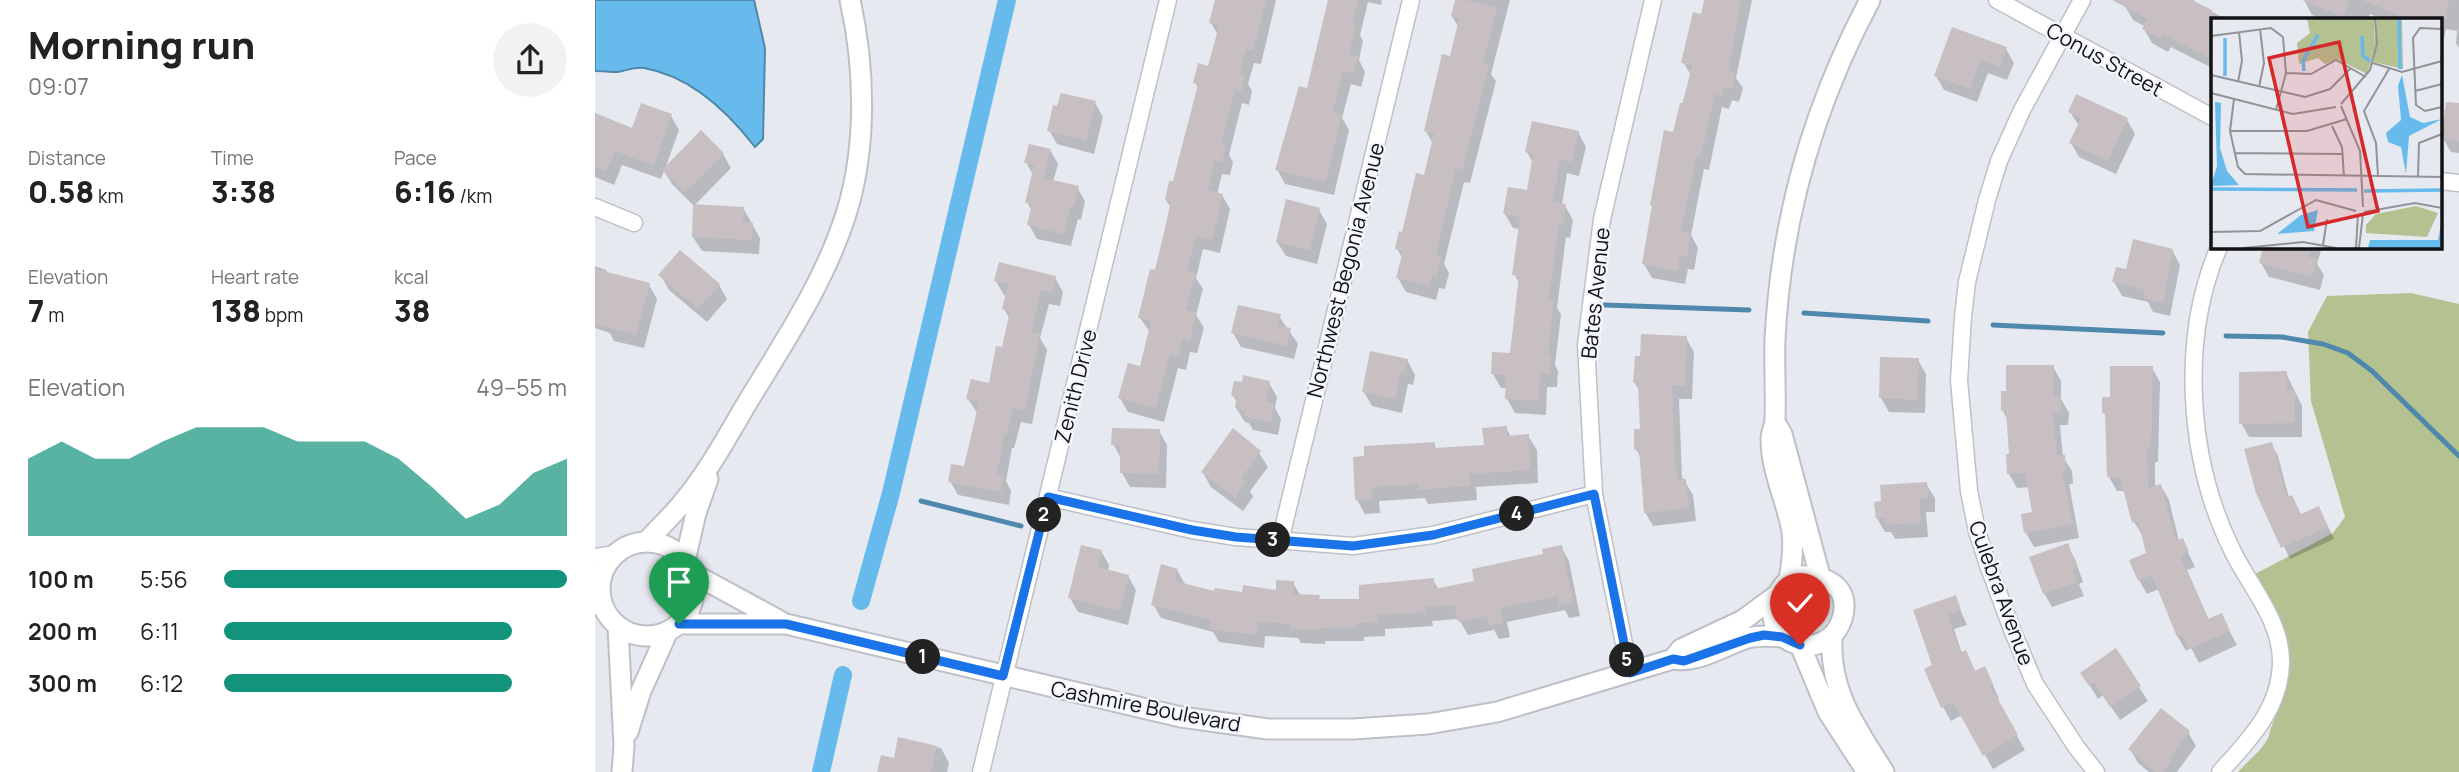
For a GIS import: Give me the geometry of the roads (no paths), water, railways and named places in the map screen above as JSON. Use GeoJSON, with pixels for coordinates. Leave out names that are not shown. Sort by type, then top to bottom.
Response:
{"type":"FeatureCollection","features":[{"type":"Feature","properties":{"kind":"street"},"geometry":{"type":"LineString","coordinates":[[647,541],[684,501],[802,313],[827,262],[847,209],[859,149],[861,88],[858,35],[850,0]]}},
{"type":"Feature","properties":{"kind":"street","name":"Zenith Drive"},"geometry":{"type":"LineString","coordinates":[[981,772],[1168,0]]}},
{"type":"Feature","properties":{"kind":"street","name":"Northwest Begonia Avenue"},"geometry":{"type":"LineString","coordinates":[[1280,541],[1411,0]]}},
{"type":"Feature","properties":{"kind":"street","name":"Bates Avenue"},"geometry":{"type":"LineString","coordinates":[[1630,673],[1594,494],[1586,345],[1602,219],[1653,0]]}},
{"type":"Feature","properties":{"kind":"street"},"geometry":{"type":"LineString","coordinates":[[1867,772],[1828,712],[1791,641],[1776,629],[1772,618],[1777,596],[1789,579],[1793,545],[1774,466],[1770,437],[1775,423],[1775,339],[1786,239],[1803,162],[1818,113],[1848,40],[1870,0]]}},
{"type":"Feature","properties":{"kind":"street","name":"Conus Street"},"geometry":{"type":"LineString","coordinates":[[1997,0],[2211,116]]}},
{"type":"Feature","properties":{"kind":"street","name":"Culebra Avenue"},"geometry":{"type":"LineString","coordinates":[[2082,0],[1999,161],[1967,282],[1962,317],[1959,380],[1969,491],[1977,531],[1988,565],[2035,684],[2096,772]]}},
{"type":"Feature","properties":{"kind":"street"},"geometry":{"type":"LineString","coordinates":[[2441,181],[2459,183]]}},
{"type":"Feature","properties":{"kind":"street"},"geometry":{"type":"LineString","coordinates":[[595,207],[634,223]]}},
{"type":"Feature","properties":{"kind":"street"},"geometry":{"type":"LineString","coordinates":[[2220,248],[2206,283],[2197,322],[2194,403],[2198,440],[2207,484],[2231,548],[2276,631],[2281,662],[2276,692],[2260,728],[2220,772]]}},
{"type":"Feature","properties":{"kind":"street"},"geometry":{"type":"LineString","coordinates":[[1775,423],[1782,434],[1819,576]]}},
{"type":"Feature","properties":{"kind":"street"},"geometry":{"type":"LineString","coordinates":[[688,567],[696,513],[721,446]]}},
{"type":"Feature","properties":{"kind":"street"},"geometry":{"type":"LineString","coordinates":[[1048,497],[1192,530],[1236,537],[1353,546],[1433,535],[1594,494]]}},
{"type":"Feature","properties":{"kind":"street"},"geometry":{"type":"LineString","coordinates":[[624,746],[641,691],[673,629],[688,613],[694,586],[688,567],[676,551],[664,545],[647,541],[605,555],[599,607],[627,633],[653,637],[673,629]]}},
{"type":"Feature","properties":{"kind":"street","name":"Cashmire Boulevard"},"geometry":{"type":"LineString","coordinates":[[688,567],[786,624]]}},
{"type":"Feature","properties":{"kind":"street"},"geometry":{"type":"LineString","coordinates":[[1789,579],[1797,576],[1819,576],[1835,586],[1841,594],[1844,604],[1842,618],[1832,637],[1832,672],[1843,704],[1884,772]]}},
{"type":"Feature","properties":{"kind":"street","name":"Cashmire Boulevard"},"geometry":{"type":"LineString","coordinates":[[1673,659],[1681,649],[1743,620],[1777,596]]}},
{"type":"Feature","properties":{"kind":"street","name":"Cashmire Boulevard"},"geometry":{"type":"LineString","coordinates":[[673,629],[786,624],[1181,717],[1268,729],[1353,729],[1428,724],[1497,712],[1673,659],[1684,661],[1750,638],[1764,635],[1791,641]]}},
{"type":"Feature","properties":{"kind":"street"},"geometry":{"type":"LineString","coordinates":[[618,627],[624,746],[622,772]]}},
{"type":"Feature","properties":{"kind":"street"},"geometry":{"type":"LineString","coordinates":[[1791,641],[1812,645],[1832,637]]}},
{"type":"Feature","properties":{"kind":"water"},"geometry":{"type":"Polygon","coordinates":[[[595,0],[754,0],[765,48],[763,139],[755,147],[733,121],[707,97],[661,72],[641,68],[617,72],[595,71],[595,0]]]}},
{"type":"Feature","properties":{"kind":"waterway"},"geometry":{"type":"LineString","coordinates":[[861,601],[891,493],[1007,0]]}},
{"type":"Feature","properties":{"kind":"waterway"},"geometry":{"type":"LineString","coordinates":[[1605,305],[1749,310]]}},
{"type":"Feature","properties":{"kind":"waterway"},"geometry":{"type":"LineString","coordinates":[[1804,313],[1928,321]]}},
{"type":"Feature","properties":{"kind":"waterway"},"geometry":{"type":"LineString","coordinates":[[1993,325],[2163,333]]}},
{"type":"Feature","properties":{"kind":"waterway"},"geometry":{"type":"LineString","coordinates":[[2226,336],[2282,337],[2323,344],[2348,353],[2372,371],[2459,456]]}},
{"type":"Feature","properties":{"kind":"waterway"},"geometry":{"type":"LineString","coordinates":[[921,501],[1021,526]]}},
{"type":"Feature","properties":{"kind":"waterway"},"geometry":{"type":"LineString","coordinates":[[821,772],[843,675]]}}]}
